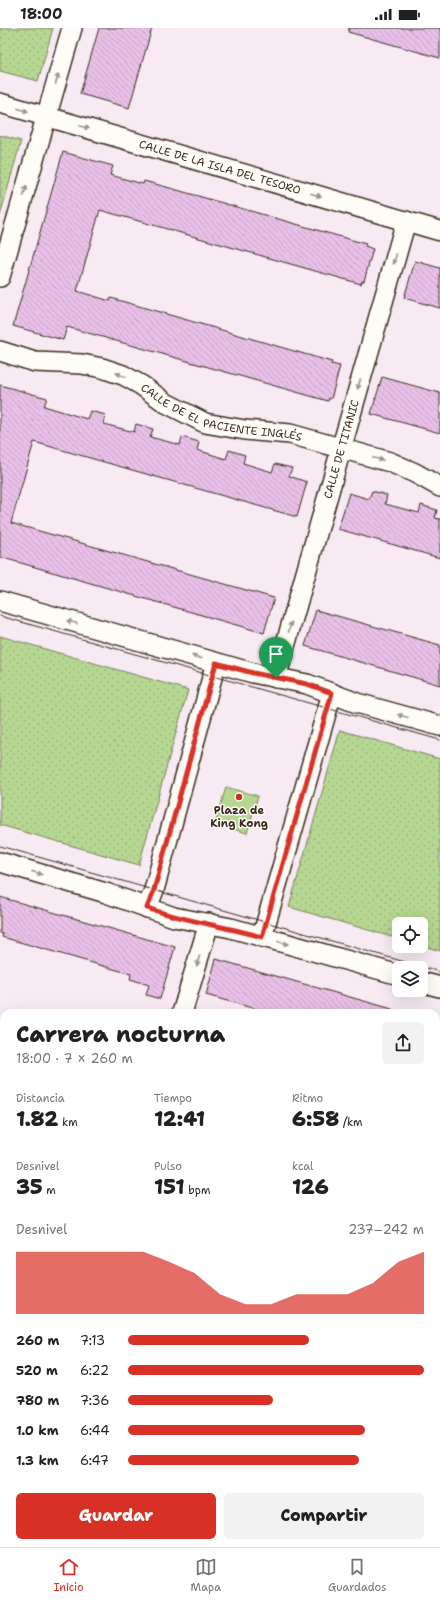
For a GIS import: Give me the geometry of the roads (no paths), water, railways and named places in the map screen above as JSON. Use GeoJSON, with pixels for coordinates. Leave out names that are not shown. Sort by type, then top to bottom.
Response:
{"type":"FeatureCollection","features":[{"type":"Feature","properties":{"kind":"street"},"geometry":{"type":"LineString","coordinates":[[0,277],[72,28]]}},
{"type":"Feature","properties":{"kind":"street","name":"CALLE DE LA ISLA DEL TESORO"},"geometry":{"type":"LineString","coordinates":[[0,104],[46,116],[440,231]]}},
{"type":"Feature","properties":{"kind":"street","name":"CALLE DE TITANIC"},"geometry":{"type":"LineString","coordinates":[[276,678],[406,221]]}},
{"type":"Feature","properties":{"kind":"street","name":"CALLE DE EL PACIENTE INGLÉS"},"geometry":{"type":"LineString","coordinates":[[0,352],[35,362],[82,364],[102,368],[123,375],[141,385],[166,403],[205,423],[245,430],[290,434],[390,462],[415,473],[440,487]]}},
{"type":"Feature","properties":{"kind":"street"},"geometry":{"type":"LineString","coordinates":[[0,601],[216,663],[307,684],[357,703],[440,726]]}},
{"type":"Feature","properties":{"kind":"street"},"geometry":{"type":"LineString","coordinates":[[147,908],[154,890],[216,663]]}},
{"type":"Feature","properties":{"kind":"street"},"geometry":{"type":"LineString","coordinates":[[262,937],[332,693]]}},
{"type":"Feature","properties":{"kind":"street"},"geometry":{"type":"LineString","coordinates":[[0,862],[106,893],[174,917],[231,928],[392,973]]}},
{"type":"Feature","properties":{"kind":"street"},"geometry":{"type":"LineString","coordinates":[[183,1009],[209,923]]}},
{"type":"Feature","properties":{"kind":"street"},"geometry":{"type":"LineString","coordinates":[[428,984],[440,987]]}},
{"type":"Feature","properties":{"kind":"tram line"},"geometry":{"type":"LineString","coordinates":[[0,616],[440,740]]}},
{"type":"Feature","properties":{"kind":"tram line"},"geometry":{"type":"LineString","coordinates":[[0,846],[440,972]]}},
{"type":"Feature","properties":{"kind":"place","name":"Plaza de King Kong"},"geometry":{"type":"Point","coordinates":[239,797]}}]}
